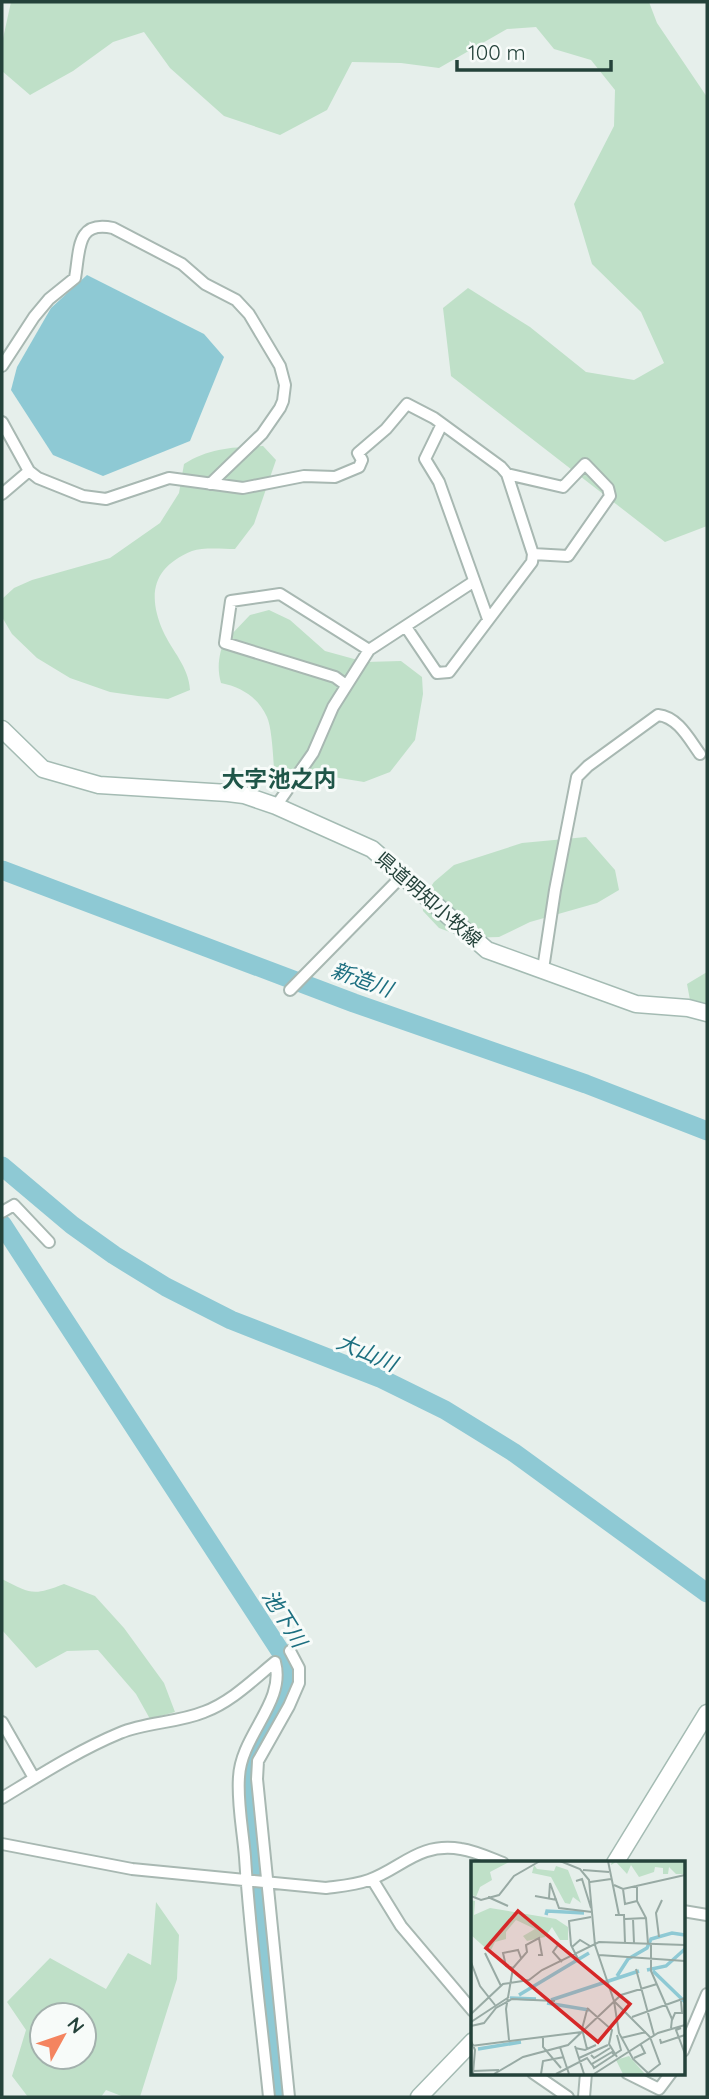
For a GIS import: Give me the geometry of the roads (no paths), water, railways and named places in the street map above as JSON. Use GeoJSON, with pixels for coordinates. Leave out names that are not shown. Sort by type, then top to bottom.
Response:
{"type":"FeatureCollection","features":[{"type":"Feature","properties":{"kind":"main road","name":"県道明知小牧線"},"geometry":{"type":"LineString","coordinates":[[2,729],[43,769],[99,785],[228,793],[244,795],[276,806],[372,849],[487,950],[636,1004],[688,1007],[707,1013]]}},
{"type":"Feature","properties":{"kind":"main road"},"geometry":{"type":"LineString","coordinates":[[616,1861],[707,1713]]}},
{"type":"Feature","properties":{"kind":"main road"},"geometry":{"type":"LineString","coordinates":[[419,2097],[471,2043]]}},
{"type":"Feature","properties":{"kind":"street"},"geometry":{"type":"LineString","coordinates":[[2,366],[34,317],[49,299],[75,278],[82,238],[86,231],[102,226],[113,228],[182,264],[205,284],[236,300],[249,314],[281,366],[285,385],[283,401],[262,434],[210,484]]}},
{"type":"Feature","properties":{"kind":"street"},"geometry":{"type":"LineString","coordinates":[[2,422],[29,471],[38,478],[83,496],[106,499],[169,478],[243,488],[304,476],[335,477],[359,467],[362,460],[358,453],[386,429],[408,404],[442,424],[507,474],[533,554],[532,562],[449,672],[437,673],[406,627]]}},
{"type":"Feature","properties":{"kind":"street"},"geometry":{"type":"LineString","coordinates":[[442,424],[425,459],[439,482],[488,619]]}},
{"type":"Feature","properties":{"kind":"street"},"geometry":{"type":"LineString","coordinates":[[507,474],[563,487],[585,464],[608,488],[610,496],[568,556],[533,554]]}},
{"type":"Feature","properties":{"kind":"street"},"geometry":{"type":"LineString","coordinates":[[2,494],[29,471]]}},
{"type":"Feature","properties":{"kind":"street"},"geometry":{"type":"LineString","coordinates":[[276,806],[313,753],[322,728],[369,650],[473,582]]}},
{"type":"Feature","properties":{"kind":"street"},"geometry":{"type":"LineString","coordinates":[[346,685],[335,677],[225,643],[231,601],[280,594],[369,650]]}},
{"type":"Feature","properties":{"kind":"street"},"geometry":{"type":"LineString","coordinates":[[543,969],[577,777],[658,715],[674,720],[700,754]]}},
{"type":"Feature","properties":{"kind":"street"},"geometry":{"type":"LineString","coordinates":[[290,990],[403,875]]}},
{"type":"Feature","properties":{"kind":"street"},"geometry":{"type":"LineString","coordinates":[[2,1212],[14,1205],[49,1242]]}},
{"type":"Feature","properties":{"kind":"street"},"geometry":{"type":"LineString","coordinates":[[289,2097],[258,1809],[257,1767],[258,1760],[299,1683],[299,1668],[290,1651]]}},
{"type":"Feature","properties":{"kind":"street"},"geometry":{"type":"LineString","coordinates":[[2,1798],[123,1731],[168,1723],[205,1712],[228,1700],[275,1662],[278,1675],[276,1690],[241,1758],[239,1778],[246,1880],[269,2097]]}},
{"type":"Feature","properties":{"kind":"street"},"geometry":{"type":"LineString","coordinates":[[2,1722],[34,1778]]}},
{"type":"Feature","properties":{"kind":"street"},"geometry":{"type":"LineString","coordinates":[[2,1844],[132,1869],[326,1888],[354,1885],[372,1879],[410,1856],[437,1849],[461,1849],[497,1861]]}},
{"type":"Feature","properties":{"kind":"street"},"geometry":{"type":"LineString","coordinates":[[372,1879],[401,1926],[471,2009]]}},
{"type":"Feature","properties":{"kind":"street"},"geometry":{"type":"LineString","coordinates":[[684,1911],[707,1915]]}},
{"type":"Feature","properties":{"kind":"street"},"geometry":{"type":"LineString","coordinates":[[684,2049],[707,1994]]}},
{"type":"Feature","properties":{"kind":"street"},"geometry":{"type":"LineString","coordinates":[[534,2074],[568,2097]]}},
{"type":"Feature","properties":{"kind":"street"},"geometry":{"type":"LineString","coordinates":[[584,2097],[586,2074]]}},
{"type":"Feature","properties":{"kind":"street"},"geometry":{"type":"LineString","coordinates":[[628,2074],[663,2093],[671,2074]]}},
{"type":"Feature","properties":{"kind":"water"},"geometry":{"type":"Polygon","coordinates":[[[87,275],[204,334],[224,357],[190,441],[103,476],[53,455],[11,390],[17,367],[51,308],[87,275]]]}},
{"type":"Feature","properties":{"kind":"waterway","name":"新造川"},"geometry":{"type":"LineString","coordinates":[[2,870],[354,1003],[586,1084],[707,1131]]}},
{"type":"Feature","properties":{"kind":"waterway","name":"大山川"},"geometry":{"type":"LineString","coordinates":[[2,1166],[72,1225],[166,1287],[231,1320],[382,1379],[445,1410],[513,1452],[707,1593]]}},
{"type":"Feature","properties":{"kind":"waterway","name":"池下川"},"geometry":{"type":"LineString","coordinates":[[2,1224],[288,1663],[287,1684],[254,1744],[247,1778],[280,2097]]}},
{"type":"Feature","properties":{"kind":"district","name":"大字池之内"},"geometry":{"type":"Point","coordinates":[279,778]}}]}
